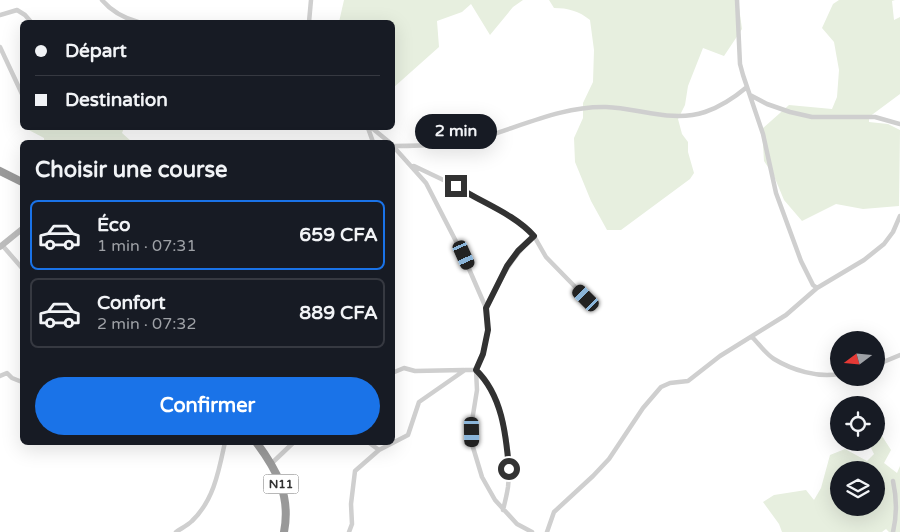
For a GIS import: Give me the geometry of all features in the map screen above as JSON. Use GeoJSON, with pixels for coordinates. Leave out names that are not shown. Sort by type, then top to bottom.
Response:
{"type":"FeatureCollection","features":[{"type":"Feature","properties":{"kind":"highway"},"geometry":{"type":"LineString","coordinates":[[0,172],[20,181]]}},
{"type":"Feature","properties":{"kind":"highway","name":"N11"},"geometry":{"type":"LineString","coordinates":[[258,445],[272,462],[279,478],[287,517],[284,532]]}},
{"type":"Feature","properties":{"kind":"street"},"geometry":{"type":"LineString","coordinates":[[102,0],[109,8],[124,18],[131,20]]}},
{"type":"Feature","properties":{"kind":"street"},"geometry":{"type":"LineString","coordinates":[[309,20],[311,0]]}},
{"type":"Feature","properties":{"kind":"street"},"geometry":{"type":"LineString","coordinates":[[738,0],[740,64],[763,134],[776,193],[801,261],[814,285],[818,288]]}},
{"type":"Feature","properties":{"kind":"street"},"geometry":{"type":"LineString","coordinates":[[0,15],[17,10],[26,15],[30,20]]}},
{"type":"Feature","properties":{"kind":"street"},"geometry":{"type":"LineString","coordinates":[[0,47],[20,90]]}},
{"type":"Feature","properties":{"kind":"street"},"geometry":{"type":"LineString","coordinates":[[395,146],[426,146],[481,138],[528,121],[575,110],[606,107],[677,116],[704,113],[747,87]]}},
{"type":"Feature","properties":{"kind":"street"},"geometry":{"type":"LineString","coordinates":[[750,95],[767,104],[812,117],[875,116],[900,124]]}},
{"type":"Feature","properties":{"kind":"street"},"geometry":{"type":"LineString","coordinates":[[374,130],[387,140]]}},
{"type":"Feature","properties":{"kind":"street"},"geometry":{"type":"LineString","coordinates":[[395,148],[426,182],[464,255],[486,308],[488,330],[483,354],[476,370],[472,444],[482,477],[495,500],[517,524],[532,532]]}},
{"type":"Feature","properties":{"kind":"street"},"geometry":{"type":"LineString","coordinates":[[412,165],[456,186],[526,227],[534,236],[546,257],[586,298]]}},
{"type":"Feature","properties":{"kind":"street"},"geometry":{"type":"LineString","coordinates":[[547,532],[554,512],[594,476],[643,408],[660,388],[670,383],[688,381],[720,356],[786,315],[818,288],[850,269],[884,244],[893,232],[900,217]]}},
{"type":"Feature","properties":{"kind":"street"},"geometry":{"type":"LineString","coordinates":[[20,231],[1,246],[20,266]]}},
{"type":"Feature","properties":{"kind":"street"},"geometry":{"type":"LineString","coordinates":[[486,308],[507,266],[518,251],[534,236]]}},
{"type":"Feature","properties":{"kind":"street"},"geometry":{"type":"LineString","coordinates":[[752,337],[774,359],[807,373],[830,376]]}},
{"type":"Feature","properties":{"kind":"street"},"geometry":{"type":"LineString","coordinates":[[885,361],[900,355]]}},
{"type":"Feature","properties":{"kind":"street"},"geometry":{"type":"LineString","coordinates":[[395,372],[404,368],[414,371],[476,370],[486,380],[498,406],[506,433],[509,469],[508,488],[503,510]]}},
{"type":"Feature","properties":{"kind":"street"},"geometry":{"type":"LineString","coordinates":[[395,442],[408,435],[419,402],[465,370]]}},
{"type":"Feature","properties":{"kind":"street"},"geometry":{"type":"LineString","coordinates":[[0,376],[7,373],[12,378],[20,381]]}},
{"type":"Feature","properties":{"kind":"street"},"geometry":{"type":"LineString","coordinates":[[176,532],[193,520],[207,501],[216,480],[224,445]]}},
{"type":"Feature","properties":{"kind":"street"},"geometry":{"type":"LineString","coordinates":[[272,462],[291,445]]}},
{"type":"Feature","properties":{"kind":"street"},"geometry":{"type":"LineString","coordinates":[[372,445],[378,450]]}},
{"type":"Feature","properties":{"kind":"street"},"geometry":{"type":"LineString","coordinates":[[349,532],[352,524],[351,504],[355,471],[378,450],[388,445]]}},
{"type":"Feature","properties":{"kind":"street"},"geometry":{"type":"LineString","coordinates":[[893,482],[896,498],[896,520],[893,532]]}},
{"type":"Feature","properties":{"kind":"green space"},"geometry":{"type":"Polygon","coordinates":[[[344,0],[523,0],[513,7],[490,35],[471,4],[462,12],[437,21],[439,47],[395,86],[395,20],[339,20],[344,0]]]}},
{"type":"Feature","properties":{"kind":"green space"},"geometry":{"type":"Polygon","coordinates":[[[549,0],[738,0],[742,29],[724,56],[703,48],[688,86],[685,105],[678,119],[682,134],[688,142],[688,152],[694,173],[690,179],[621,230],[607,230],[591,201],[575,162],[574,138],[583,118],[583,103],[593,82],[594,50],[590,20],[582,14],[573,11],[554,8],[549,0]]]}},
{"type":"Feature","properties":{"kind":"green space"},"geometry":{"type":"Polygon","coordinates":[[[839,0],[895,0],[892,1],[894,20],[900,17],[900,94],[869,117],[869,122],[888,124],[900,130],[899,206],[863,209],[836,204],[802,221],[784,200],[774,176],[764,161],[762,129],[789,105],[832,109],[837,97],[839,70],[834,42],[822,28],[833,4],[839,0]]]}},
{"type":"Feature","properties":{"kind":"green space"},"geometry":{"type":"Polygon","coordinates":[[[29,130],[123,130],[122,133],[130,140],[44,140],[44,138],[29,130]]]}},
{"type":"Feature","properties":{"kind":"green space"},"geometry":{"type":"Polygon","coordinates":[[[885,441],[891,450],[885,461],[867,461],[874,454],[872,451],[885,451],[885,441]]]}},
{"type":"Feature","properties":{"kind":"green space"},"geometry":{"type":"Polygon","coordinates":[[[840,451],[849,451],[867,461],[830,461],[830,516],[885,516],[885,464],[897,473],[900,466],[900,532],[889,532],[886,529],[882,532],[782,532],[779,524],[763,502],[774,495],[806,490],[814,500],[821,488],[830,455],[840,451]]]}},
{"type":"Feature","properties":{"kind":"route"},"geometry":{"type":"LineString","coordinates":[[456,186],[474,198],[513,218],[526,227],[534,236],[518,251],[507,266],[486,308],[488,330],[483,354],[476,370],[486,380],[498,406],[506,433],[509,469]]}}]}
